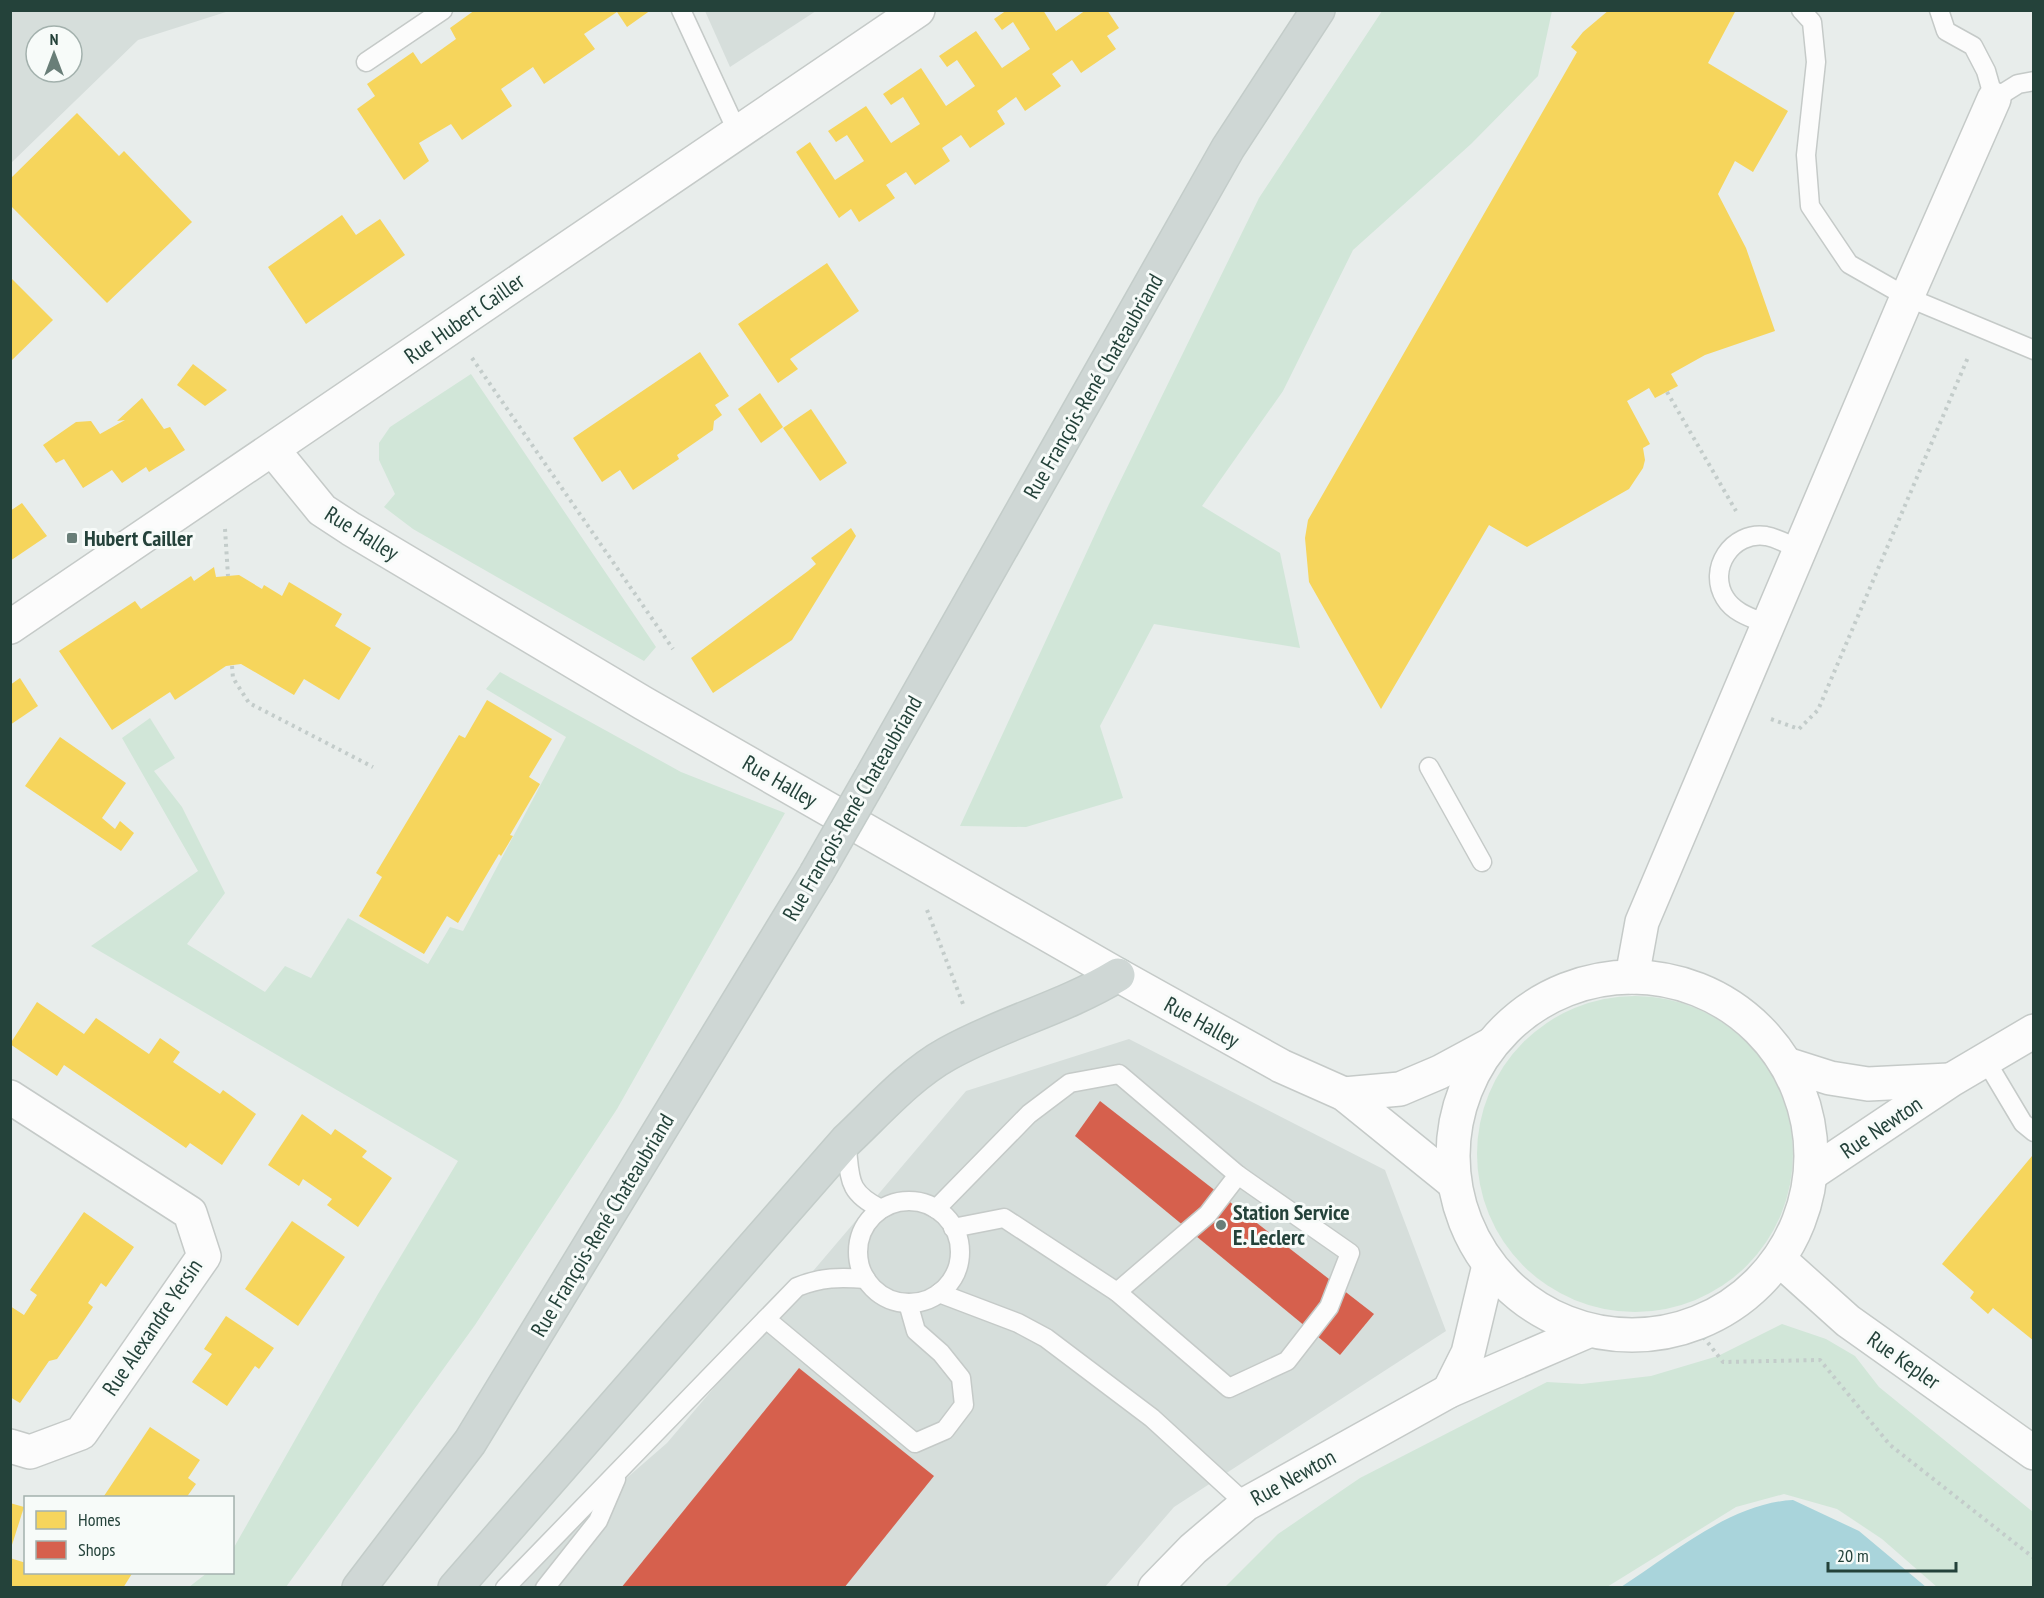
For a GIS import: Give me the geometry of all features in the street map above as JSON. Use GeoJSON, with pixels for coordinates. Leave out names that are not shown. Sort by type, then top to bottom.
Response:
{"type":"FeatureCollection","features":[{"type":"Feature","properties":{"kind":"main road","name":"Rue François-René Chateaubriand"},"geometry":{"type":"LineString","coordinates":[[359,1587],[470,1442],[816,874],[1228,148],[1318,10]]}},
{"type":"Feature","properties":{"kind":"main road"},"geometry":{"type":"LineString","coordinates":[[455,1587],[846,1141],[911,1082],[944,1056],[976,1039],[1087,994],[1118,975]]}},
{"type":"Feature","properties":{"kind":"street","name":"Rue Hubert Cailler"},"geometry":{"type":"LineString","coordinates":[[10,627],[918,10]]}},
{"type":"Feature","properties":{"kind":"street"},"geometry":{"type":"LineString","coordinates":[[1632,977],[1642,922],[1767,624],[1994,99]]}},
{"type":"Feature","properties":{"kind":"street","name":"Rue Halley"},"geometry":{"type":"LineString","coordinates":[[273,450],[322,510],[351,529],[643,703],[1118,975],[1281,1066],[1344,1094],[1454,1183]]}},
{"type":"Feature","properties":{"kind":"street"},"geometry":{"type":"LineString","coordinates":[[1632,977],[1693,987],[1746,1017],[1786,1064],[1808,1116],[1812,1173],[1801,1219],[1780,1260],[1742,1299],[1694,1325],[1659,1334],[1624,1336],[1588,1331],[1533,1306],[1489,1265],[1466,1227],[1454,1183],[1454,1134],[1466,1087],[1490,1045],[1530,1009],[1579,985],[1632,977]]}},
{"type":"Feature","properties":{"kind":"street","name":"Rue Newton"},"geometry":{"type":"LineString","coordinates":[[1812,1173],[1951,1080],[2034,1031]]}},
{"type":"Feature","properties":{"kind":"street","name":"Rue Halley"},"geometry":{"type":"LineString","coordinates":[[1344,1094],[1400,1089],[1440,1072],[1490,1045]]}},
{"type":"Feature","properties":{"kind":"street","name":"Rue Newton"},"geometry":{"type":"LineString","coordinates":[[1786,1064],[1830,1078],[1868,1084],[1951,1080]]}},
{"type":"Feature","properties":{"kind":"street","name":"Rue Alexandre Yersin"},"geometry":{"type":"LineString","coordinates":[[10,1097],[190,1212],[204,1256],[81,1433],[30,1452],[10,1446]]}},
{"type":"Feature","properties":{"kind":"street","name":"Rue Kepler"},"geometry":{"type":"LineString","coordinates":[[1780,1260],[1848,1321],[2034,1453]]}},
{"type":"Feature","properties":{"kind":"street"},"geometry":{"type":"LineString","coordinates":[[1449,1390],[1468,1353],[1489,1265]]}},
{"type":"Feature","properties":{"kind":"street","name":"Rue Newton"},"geometry":{"type":"LineString","coordinates":[[1155,1587],[1193,1549],[1246,1504],[1449,1390],[1588,1331]]}},
{"type":"Feature","properties":{"kind":"lane"},"geometry":{"type":"LineString","coordinates":[[366,62],[443,10]]}},
{"type":"Feature","properties":{"kind":"lane"},"geometry":{"type":"LineString","coordinates":[[681,10],[737,131]]}},
{"type":"Feature","properties":{"kind":"lane"},"geometry":{"type":"LineString","coordinates":[[1801,10],[1812,22],[1816,62],[1806,155],[1810,206],[1849,264],[1907,297],[2034,350]]}},
{"type":"Feature","properties":{"kind":"lane"},"geometry":{"type":"LineString","coordinates":[[1939,10],[1946,31],[1973,46],[1986,71],[1994,99],[2018,84],[2034,81]]}},
{"type":"Feature","properties":{"kind":"lane"},"geometry":{"type":"LineString","coordinates":[[1767,624],[1733,608],[1725,597],[1720,584],[1719,572],[1722,559],[1739,541],[1751,537],[1765,536],[1800,549]]}},
{"type":"Feature","properties":{"kind":"lane"},"geometry":{"type":"LineString","coordinates":[[1429,767],[1482,862]]}},
{"type":"Feature","properties":{"kind":"lane"},"geometry":{"type":"LineString","coordinates":[[1986,1061],[2023,1124],[2034,1132]]}},
{"type":"Feature","properties":{"kind":"lane"},"geometry":{"type":"LineString","coordinates":[[936,1209],[1029,1114],[1070,1083],[1119,1074],[1238,1175],[1350,1253],[1329,1307],[1287,1361],[1229,1388],[1117,1292],[1004,1218],[953,1228]]}},
{"type":"Feature","properties":{"kind":"lane"},"geometry":{"type":"LineString","coordinates":[[846,1141],[852,1186],[857,1195],[881,1209]]}},
{"type":"Feature","properties":{"kind":"lane"},"geometry":{"type":"LineString","coordinates":[[1117,1292],[1208,1214],[1238,1175]]}},
{"type":"Feature","properties":{"kind":"lane"},"geometry":{"type":"LineString","coordinates":[[912,1200],[936,1209],[942,1212],[958,1238],[960,1253],[957,1269],[939,1293],[925,1300],[908,1303],[877,1292],[866,1280],[859,1264],[858,1249],[861,1233],[870,1219],[881,1209],[912,1200]]}},
{"type":"Feature","properties":{"kind":"lane"},"geometry":{"type":"LineString","coordinates":[[505,1587],[797,1287],[818,1279],[839,1277],[866,1280]]}},
{"type":"Feature","properties":{"kind":"lane"},"geometry":{"type":"LineString","coordinates":[[939,1293],[1018,1323],[1046,1338],[1152,1418],[1246,1504]]}},
{"type":"Feature","properties":{"kind":"lane"},"geometry":{"type":"LineString","coordinates":[[766,1319],[915,1443],[945,1430],[964,1405],[961,1378],[941,1353],[916,1331],[908,1303]]}},
{"type":"Feature","properties":{"kind":"lane"},"geometry":{"type":"LineString","coordinates":[[545,1587],[598,1521],[621,1467]]}},
{"type":"Feature","properties":{"kind":"path"},"geometry":{"type":"LineString","coordinates":[[1733,706],[1799,729],[1818,710],[1981,328]]}},
{"type":"Feature","properties":{"kind":"path"},"geometry":{"type":"LineString","coordinates":[[472,357],[673,649]]}},
{"type":"Feature","properties":{"kind":"path"},"geometry":{"type":"LineString","coordinates":[[1667,392],[1751,537]]}},
{"type":"Feature","properties":{"kind":"path"},"geometry":{"type":"LineString","coordinates":[[225,528],[228,576]]}},
{"type":"Feature","properties":{"kind":"path"},"geometry":{"type":"LineString","coordinates":[[232,666],[233,678],[249,703],[373,767]]}},
{"type":"Feature","properties":{"kind":"path"},"geometry":{"type":"LineString","coordinates":[[1694,1325],[1723,1362],[1820,1360],[1890,1445],[2034,1558]]}},
{"type":"Feature","properties":{"kind":"shaded area"},"geometry":{"type":"Polygon","coordinates":[[[11,10],[229,10],[138,40],[11,163],[11,10]]]}},
{"type":"Feature","properties":{"kind":"shaded area"},"geometry":{"type":"Polygon","coordinates":[[[705,11],[816,11],[730,67],[705,11]]]}},
{"type":"Feature","properties":{"kind":"shaded area"},"geometry":{"type":"Polygon","coordinates":[[[1129,1039],[1385,1170],[1446,1331],[1174,1507],[1105,1587],[500,1588],[667,1443],[966,1091],[1129,1039]]]}},
{"type":"Feature","properties":{"kind":"green space"},"geometry":{"type":"Polygon","coordinates":[[[1382,11],[1552,11],[1538,76],[1471,144],[1353,250],[1283,391],[1202,506],[1280,553],[1300,648],[1154,624],[1100,726],[1123,798],[1026,827],[960,826],[1109,504],[1259,198],[1382,11]]]}},
{"type":"Feature","properties":{"kind":"green space"},"geometry":{"type":"Polygon","coordinates":[[[471,374],[656,647],[644,661],[413,529],[384,507],[395,494],[379,460],[379,443],[390,427],[471,374]]]}},
{"type":"Feature","properties":{"kind":"green space"},"geometry":{"type":"Polygon","coordinates":[[[500,672],[681,772],[785,813],[617,1109],[475,1325],[286,1587],[189,1587],[206,1574],[234,1574],[234,1547],[378,1294],[458,1161],[91,946],[198,871],[122,738],[150,718],[175,758],[154,771],[182,807],[225,893],[187,944],[265,992],[285,966],[311,978],[348,918],[428,964],[450,927],[463,931],[566,737],[486,689],[500,672]]]}},
{"type":"Feature","properties":{"kind":"green space"},"geometry":{"type":"Polygon","coordinates":[[[1619,996],[1651,996],[1681,1003],[1710,1014],[1747,1042],[1767,1066],[1781,1093],[1793,1138],[1793,1170],[1781,1215],[1767,1242],[1747,1266],[1723,1286],[1696,1300],[1651,1312],[1619,1312],[1589,1305],[1560,1294],[1523,1266],[1503,1242],[1489,1215],[1480,1185],[1477,1170],[1477,1138],[1484,1108],[1495,1079],[1523,1042],[1547,1022],[1574,1008],[1604,999],[1619,996]]]}},
{"type":"Feature","properties":{"kind":"green space"},"geometry":{"type":"Polygon","coordinates":[[[1782,1324],[1826,1339],[1855,1356],[1879,1387],[2033,1512],[2033,1587],[1937,1587],[1882,1539],[1837,1509],[1784,1494],[1736,1507],[1607,1587],[1225,1587],[1278,1534],[1360,1478],[1547,1382],[1582,1384],[1651,1376],[1718,1356],[1782,1324]]]}},
{"type":"Feature","properties":{"kind":"water"},"geometry":{"type":"Polygon","coordinates":[[[1793,1500],[1859,1531],[1926,1587],[1621,1587],[1681,1546],[1725,1520],[1770,1503],[1793,1500]]]}},
{"type":"Feature","properties":{"kind":"building: Homes"},"geometry":{"type":"Polygon","coordinates":[[[475,10],[651,10],[627,27],[617,12],[584,34],[595,49],[544,84],[533,67],[501,89],[512,106],[462,140],[451,124],[419,143],[429,161],[404,180],[357,109],[375,96],[367,84],[413,52],[421,64],[456,39],[450,28],[475,10]]]}},
{"type":"Feature","properties":{"kind":"building: Homes"},"geometry":{"type":"Polygon","coordinates":[[[1007,10],[1043,10],[1056,31],[1086,10],[1107,10],[1119,28],[1107,36],[1116,49],[1081,73],[1072,60],[1052,74],[1061,86],[1025,111],[1016,97],[997,111],[1005,124],[970,148],[961,135],[942,148],[950,161],[915,185],[906,172],[886,185],[895,198],[859,222],[851,209],[839,218],[796,152],[810,142],[835,180],[864,161],[847,135],[836,142],[828,131],[866,106],[891,143],[920,124],[903,97],[891,105],[883,94],[921,68],[946,106],[975,86],[957,60],[947,67],[939,56],[976,31],[1002,68],[1030,49],[1013,22],[1002,30],[994,19],[1007,10]]]}},
{"type":"Feature","properties":{"kind":"building: Homes"},"geometry":{"type":"Polygon","coordinates":[[[1609,10],[1736,10],[1708,63],[1788,111],[1753,172],[1735,161],[1718,194],[1746,248],[1775,331],[1705,355],[1671,374],[1678,386],[1655,398],[1649,388],[1627,401],[1650,444],[1643,448],[1645,460],[1643,468],[1629,489],[1527,547],[1489,525],[1381,709],[1309,582],[1305,538],[1308,520],[1577,52],[1571,47],[1583,32],[1609,10]]]}},
{"type":"Feature","properties":{"kind":"building: Homes"},"geometry":{"type":"Polygon","coordinates":[[[77,113],[119,156],[124,151],[192,222],[107,303],[10,205],[10,179],[77,113]]]}},
{"type":"Feature","properties":{"kind":"building: Homes"},"geometry":{"type":"Polygon","coordinates":[[[342,215],[356,235],[380,219],[405,255],[306,324],[268,267],[342,215]]]}},
{"type":"Feature","properties":{"kind":"building: Homes"},"geometry":{"type":"Polygon","coordinates":[[[827,263],[859,311],[790,359],[798,369],[778,383],[738,324],[827,263]]]}},
{"type":"Feature","properties":{"kind":"building: Homes"},"geometry":{"type":"Polygon","coordinates":[[[10,277],[53,320],[10,362],[10,277]]]}},
{"type":"Feature","properties":{"kind":"building: Homes"},"geometry":{"type":"Polygon","coordinates":[[[700,352],[729,396],[715,405],[722,415],[714,421],[713,430],[677,455],[679,459],[633,490],[620,470],[602,482],[573,438],[700,352]]]}},
{"type":"Feature","properties":{"kind":"building: Homes"},"geometry":{"type":"Polygon","coordinates":[[[193,364],[227,390],[205,406],[177,385],[193,364]]]}},
{"type":"Feature","properties":{"kind":"building: Homes"},"geometry":{"type":"Polygon","coordinates":[[[760,393],[783,427],[761,443],[738,409],[760,393]]]}},
{"type":"Feature","properties":{"kind":"building: Homes"},"geometry":{"type":"Polygon","coordinates":[[[142,398],[164,429],[170,427],[185,450],[149,472],[146,467],[122,483],[112,470],[83,488],[64,459],[56,463],[43,445],[76,422],[91,421],[100,434],[125,420],[117,421],[142,398]]]}},
{"type":"Feature","properties":{"kind":"building: Homes"},"geometry":{"type":"Polygon","coordinates":[[[811,409],[847,463],[820,481],[783,428],[811,409]]]}},
{"type":"Feature","properties":{"kind":"building: Homes"},"geometry":{"type":"Polygon","coordinates":[[[22,503],[47,536],[10,561],[10,511],[22,503]]]}},
{"type":"Feature","properties":{"kind":"building: Homes"},"geometry":{"type":"Polygon","coordinates":[[[851,528],[856,536],[792,640],[713,693],[691,658],[808,571],[816,564],[811,558],[851,528]]]}},
{"type":"Feature","properties":{"kind":"building: Homes"},"geometry":{"type":"Polygon","coordinates":[[[214,567],[216,577],[239,575],[262,589],[264,585],[282,596],[289,582],[342,614],[335,626],[371,648],[339,700],[304,679],[294,695],[241,664],[226,666],[175,700],[170,692],[112,730],[59,651],[135,601],[141,609],[191,576],[194,581],[214,567]]]}},
{"type":"Feature","properties":{"kind":"building: Homes"},"geometry":{"type":"Polygon","coordinates":[[[20,678],[38,706],[10,725],[10,685],[20,678]]]}},
{"type":"Feature","properties":{"kind":"building: Homes"},"geometry":{"type":"Polygon","coordinates":[[[487,700],[552,739],[529,777],[540,784],[510,835],[513,836],[501,856],[499,854],[458,923],[447,916],[424,954],[359,916],[382,877],[376,873],[459,735],[465,738],[487,700]]]}},
{"type":"Feature","properties":{"kind":"building: Homes"},"geometry":{"type":"Polygon","coordinates":[[[60,737],[126,783],[102,818],[115,829],[120,821],[134,833],[121,851],[25,786],[60,737]]]}},
{"type":"Feature","properties":{"kind":"building: Homes"},"geometry":{"type":"Polygon","coordinates":[[[37,1002],[84,1034],[96,1018],[149,1054],[160,1038],[180,1052],[173,1062],[220,1094],[223,1090],[256,1114],[222,1165],[190,1143],[186,1148],[64,1065],[57,1076],[10,1044],[37,1002]]]}},
{"type":"Feature","properties":{"kind":"building: Homes"},"geometry":{"type":"Polygon","coordinates":[[[302,1114],[331,1135],[335,1129],[367,1151],[362,1157],[392,1178],[358,1227],[327,1205],[332,1199],[303,1179],[299,1186],[268,1165],[302,1114]]]}},
{"type":"Feature","properties":{"kind":"building: Homes"},"geometry":{"type":"Polygon","coordinates":[[[2032,1156],[2034,1157],[2034,1341],[1993,1308],[1988,1314],[1970,1298],[1974,1292],[1942,1264],[2032,1156]]]}},
{"type":"Feature","properties":{"kind":"building: Homes"},"geometry":{"type":"Polygon","coordinates":[[[84,1212],[134,1247],[106,1287],[101,1283],[88,1303],[93,1307],[81,1325],[57,1359],[49,1361],[20,1403],[10,1397],[10,1306],[24,1315],[37,1295],[30,1290],[84,1212]]]}},
{"type":"Feature","properties":{"kind":"building: Homes"},"geometry":{"type":"Polygon","coordinates":[[[292,1221],[345,1257],[298,1326],[245,1289],[292,1221]]]}},
{"type":"Feature","properties":{"kind":"building: Homes"},"geometry":{"type":"Polygon","coordinates":[[[226,1316],[274,1348],[259,1369],[255,1366],[227,1406],[192,1382],[212,1354],[204,1349],[226,1316]]]}},
{"type":"Feature","properties":{"kind":"building: Homes"},"geometry":{"type":"Polygon","coordinates":[[[150,1427],[200,1460],[188,1478],[196,1484],[187,1496],[104,1496],[150,1427]]]}},
{"type":"Feature","properties":{"kind":"building: Homes"},"geometry":{"type":"Polygon","coordinates":[[[10,1503],[24,1507],[11,1548],[10,1548],[10,1503]]]}},
{"type":"Feature","properties":{"kind":"building: Homes"},"geometry":{"type":"Polygon","coordinates":[[[10,1558],[24,1562],[24,1574],[132,1574],[123,1588],[10,1588],[10,1558]]]}},
{"type":"Feature","properties":{"kind":"building: Shops","name":"Station Service E. Leclerc"},"geometry":{"type":"Polygon","coordinates":[[[1100,1101],[1374,1314],[1340,1355],[1075,1136],[1100,1101]]]}},
{"type":"Feature","properties":{"kind":"building: Shops"},"geometry":{"type":"Polygon","coordinates":[[[799,1368],[934,1476],[844,1588],[621,1588],[799,1368]]]}},
{"type":"Feature","properties":{"kind":"place","name":"Hubert Cailler"},"geometry":{"type":"Point","coordinates":[72,538]}},
{"type":"Feature","properties":{"kind":"place","name":"Station Service E. Leclerc"},"geometry":{"type":"Point","coordinates":[1221,1225]}}]}
